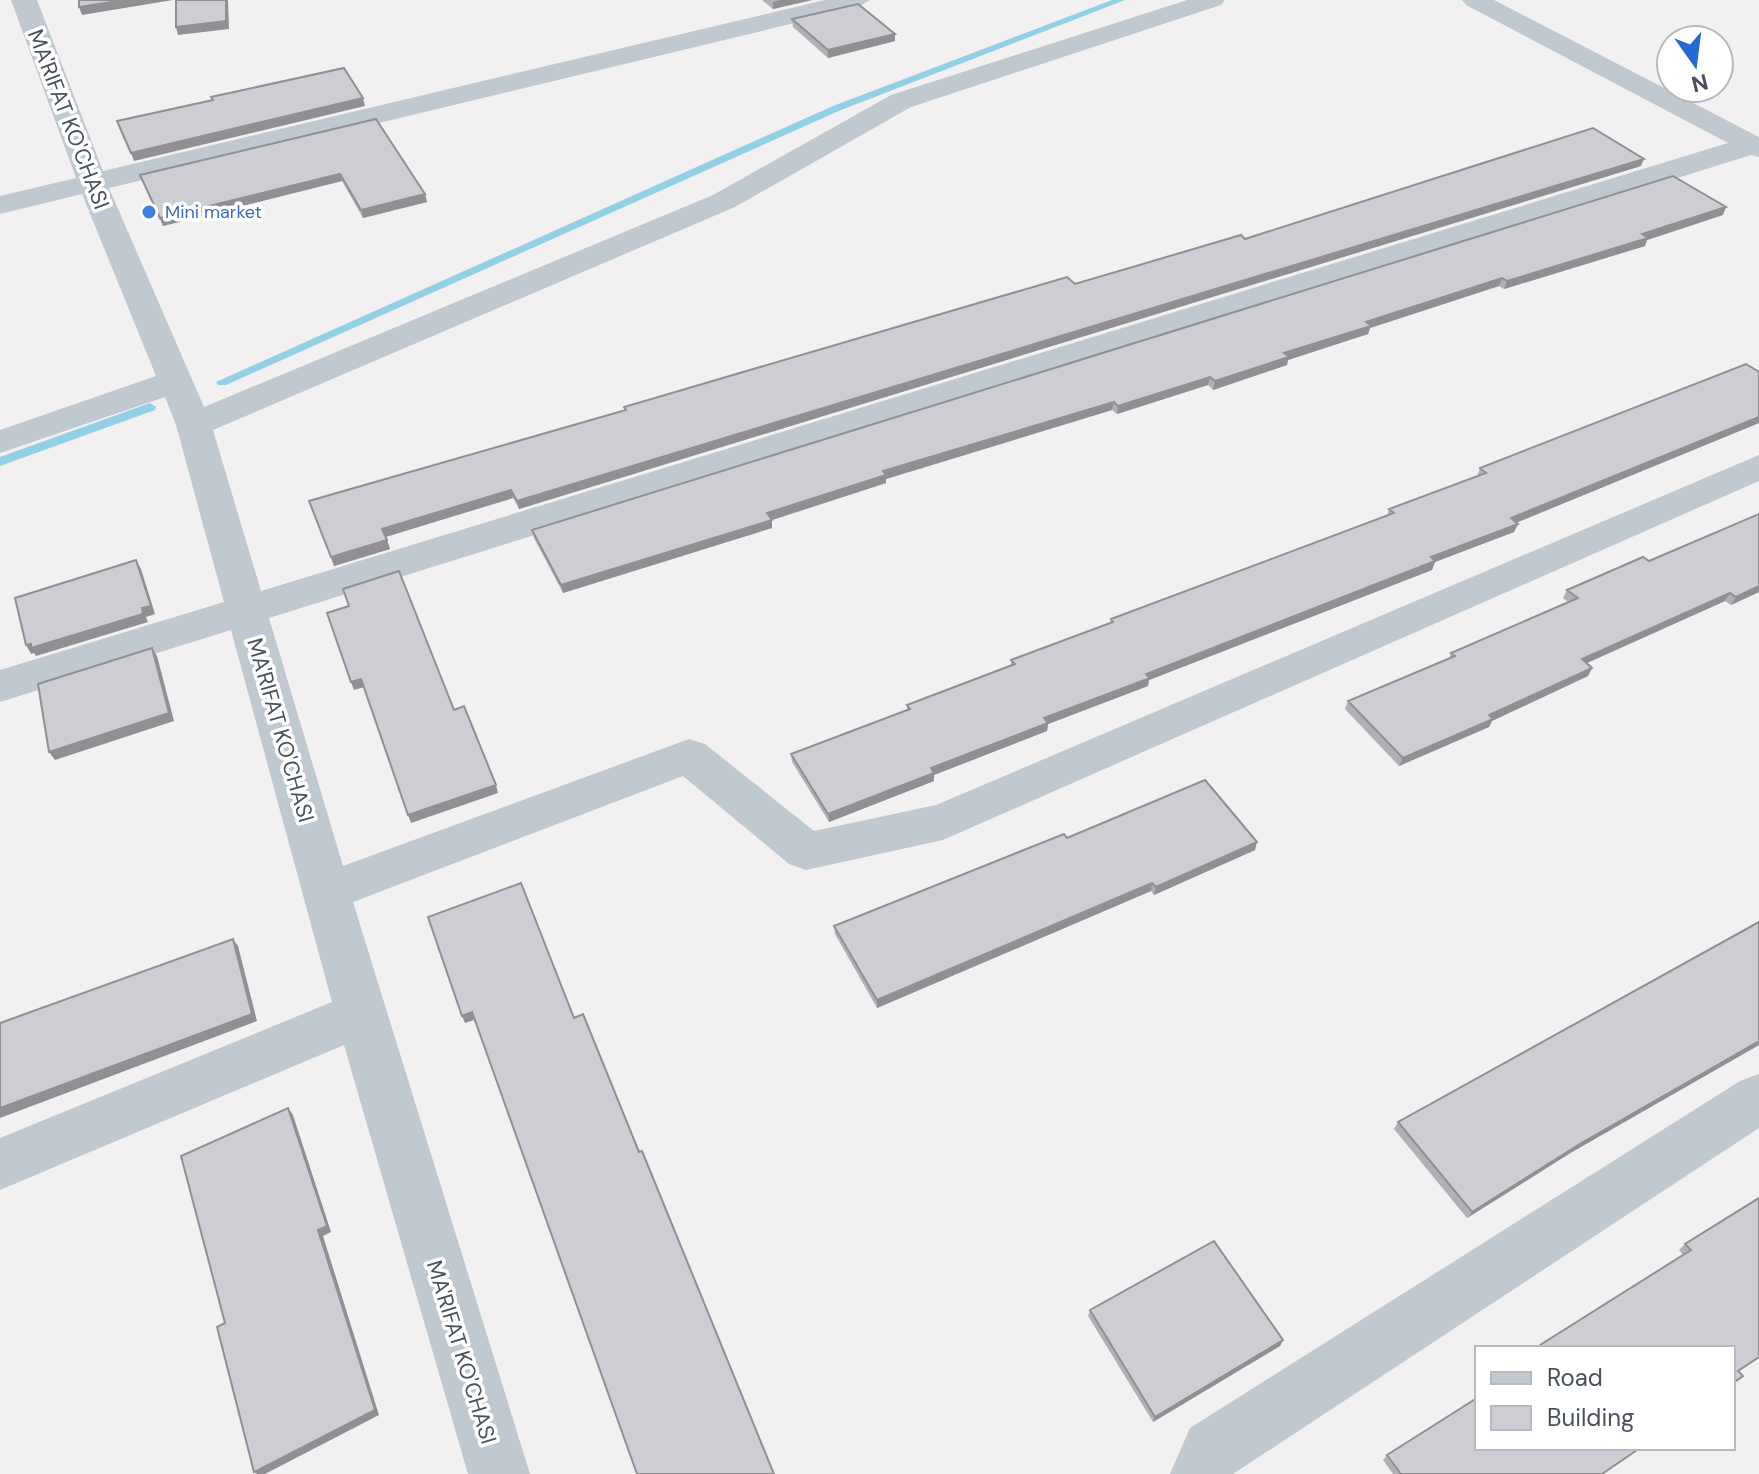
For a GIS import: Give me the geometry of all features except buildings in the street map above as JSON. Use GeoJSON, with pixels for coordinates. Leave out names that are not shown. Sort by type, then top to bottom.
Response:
{"type":"FeatureCollection","features":[{"type":"Feature","properties":{"kind":"street"},"geometry":{"type":"LineString","coordinates":[[0,205],[857,0]]}},
{"type":"Feature","properties":{"kind":"street"},"geometry":{"type":"LineString","coordinates":[[194,425],[724,201],[901,101],[1212,0]]}},
{"type":"Feature","properties":{"kind":"street"},"geometry":{"type":"LineString","coordinates":[[1475,0],[1756,147]]}},
{"type":"Feature","properties":{"kind":"street","name":"MA'RIFAT KO'CHASI"},"geometry":{"type":"LineString","coordinates":[[23,25],[194,425],[361,1014],[499,1474]]}},
{"type":"Feature","properties":{"kind":"street"},"geometry":{"type":"LineString","coordinates":[[0,686],[1756,147]]}},
{"type":"Feature","properties":{"kind":"street"},"geometry":{"type":"LineString","coordinates":[[0,442],[176,381]]}},
{"type":"Feature","properties":{"kind":"street"},"geometry":{"type":"LineString","coordinates":[[326,892],[689,756],[806,851],[943,822],[1759,467]]}},
{"type":"Feature","properties":{"kind":"street"},"geometry":{"type":"LineString","coordinates":[[0,1164],[361,1014]]}},
{"type":"Feature","properties":{"kind":"street"},"geometry":{"type":"LineString","coordinates":[[1201,1474],[1212,1450],[1759,1098]]}},
{"type":"Feature","properties":{"kind":"waterway"},"geometry":{"type":"LineString","coordinates":[[222,382],[837,108],[1120,0]]}},
{"type":"Feature","properties":{"kind":"waterway"},"geometry":{"type":"LineString","coordinates":[[0,462],[150,407]]}},
{"type":"Feature","properties":{"kind":"place","name":"Mini market"},"geometry":{"type":"Point","coordinates":[149,212]}}]}
